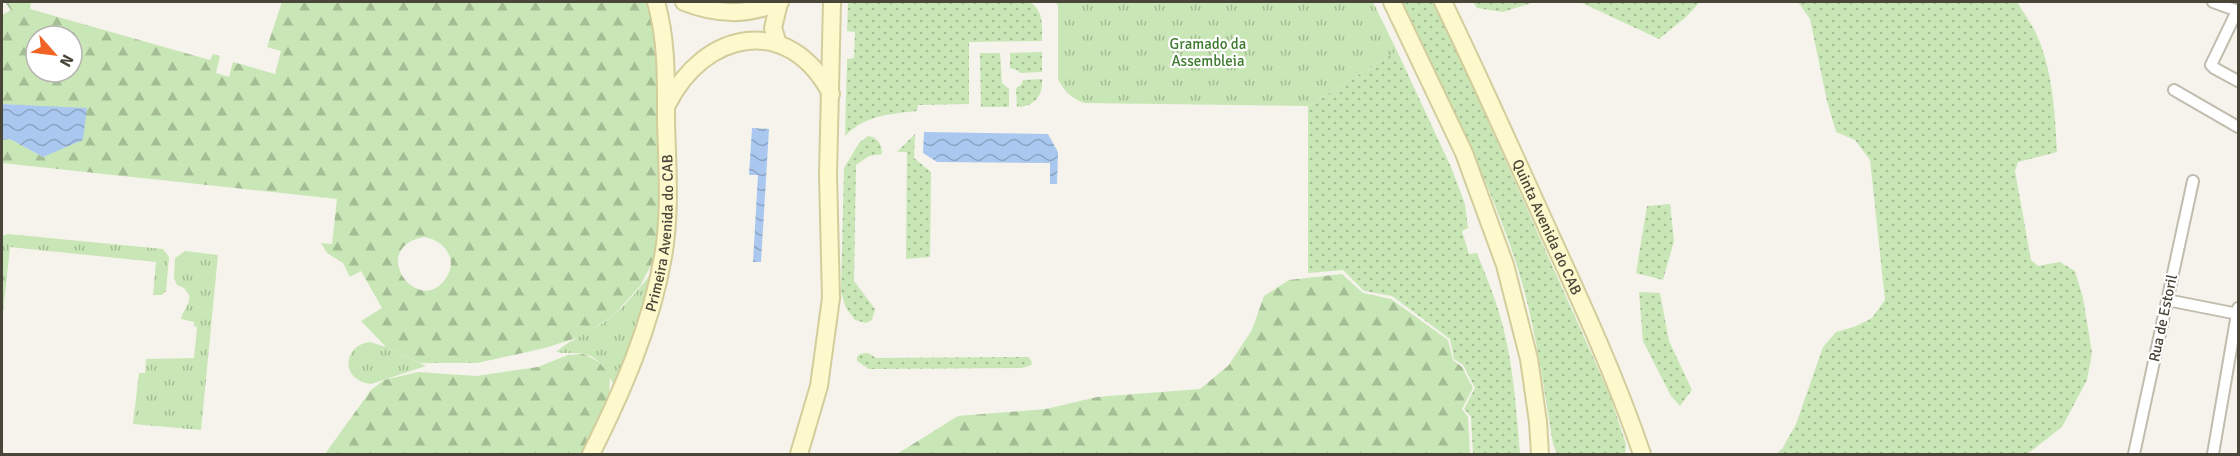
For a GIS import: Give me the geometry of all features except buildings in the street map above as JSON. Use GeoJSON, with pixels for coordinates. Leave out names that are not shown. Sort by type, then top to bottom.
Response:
{"type":"FeatureCollection","features":[{"type":"Feature","properties":{"kind":"main road","name":"Primeira Avenida do CAB"},"geometry":{"type":"LineString","coordinates":[[591,454],[628,375],[647,322],[663,258],[668,189],[666,108],[663,35],[656,2]]}},
{"type":"Feature","properties":{"kind":"main road"},"geometry":{"type":"LineString","coordinates":[[684,2],[706,10],[743,12],[779,2],[773,28],[778,44]]}},
{"type":"Feature","properties":{"kind":"main road"},"geometry":{"type":"LineString","coordinates":[[800,454],[819,386],[831,298],[828,175],[832,94],[832,2]]}},
{"type":"Feature","properties":{"kind":"main road"},"geometry":{"type":"LineString","coordinates":[[1392,2],[1464,153],[1493,228],[1529,359],[1540,454]]}},
{"type":"Feature","properties":{"kind":"main road","name":"Quinta Avenida do CAB"},"geometry":{"type":"LineString","coordinates":[[1443,2],[1585,310],[1642,454]]}},
{"type":"Feature","properties":{"kind":"main road"},"geometry":{"type":"LineString","coordinates":[[666,108],[674,91],[701,60],[717,49],[737,41],[758,40],[778,44],[795,52],[823,77],[832,94]]}},
{"type":"Feature","properties":{"kind":"main road"},"geometry":{"type":"LineString","coordinates":[[1629,417],[1630,454]]}},
{"type":"Feature","properties":{"kind":"main road"},"geometry":{"type":"LineString","coordinates":[[1538,422],[1548,454]]}},
{"type":"Feature","properties":{"kind":"street"},"geometry":{"type":"LineString","coordinates":[[2213,2],[2238,11],[2211,65],[2214,69],[2238,81]]}},
{"type":"Feature","properties":{"kind":"street"},"geometry":{"type":"LineString","coordinates":[[2174,90],[2238,127]]}},
{"type":"Feature","properties":{"kind":"street","name":"Rua de Estoril"},"geometry":{"type":"LineString","coordinates":[[2134,454],[2193,181]]}},
{"type":"Feature","properties":{"kind":"street"},"geometry":{"type":"LineString","coordinates":[[2167,300],[2238,312],[2212,454]]}},
{"type":"Feature","properties":{"kind":"green space"},"geometry":{"type":"Polygon","coordinates":[[[5,2],[31,2],[30,9],[83,24],[24,24],[24,84],[84,84],[84,24],[210,60],[213,54],[220,56],[216,73],[229,77],[233,62],[275,74],[281,51],[267,47],[282,2],[656,2],[665,59],[658,252],[640,286],[614,315],[582,336],[545,348],[477,363],[420,363],[386,347],[361,321],[382,308],[361,271],[350,277],[343,263],[327,253],[321,243],[332,244],[337,199],[2,163],[2,140],[10,139],[43,157],[87,109],[2,104],[2,15],[11,10],[5,2]],[[424,237],[407,244],[399,254],[398,266],[403,277],[412,286],[423,290],[435,288],[450,271],[450,257],[443,246],[424,237]]]}},
{"type":"Feature","properties":{"kind":"green space"},"geometry":{"type":"Polygon","coordinates":[[[848,2],[1030,2],[1040,14],[1042,41],[969,42],[969,104],[918,105],[917,111],[869,120],[845,136],[847,59],[854,58],[855,32],[847,31],[848,2]]]}},
{"type":"Feature","properties":{"kind":"green space","name":"Gramado da Assembleia"},"geometry":{"type":"Polygon","coordinates":[[[1056,2],[1373,2],[1397,51],[1308,106],[1084,103],[1068,94],[1058,79],[1058,6],[1056,2]]]}},
{"type":"Feature","properties":{"kind":"green space"},"geometry":{"type":"Polygon","coordinates":[[[1399,2],[1431,2],[1436,5],[1609,393],[1626,444],[1625,454],[1557,454],[1553,444],[1530,313],[1506,234],[1479,167],[1399,2]]]}},
{"type":"Feature","properties":{"kind":"green space"},"geometry":{"type":"Polygon","coordinates":[[[1473,2],[1535,2],[1503,12],[1477,8],[1473,2]]]}},
{"type":"Feature","properties":{"kind":"green space"},"geometry":{"type":"Polygon","coordinates":[[[1580,2],[1700,2],[1659,39],[1580,2]]]}},
{"type":"Feature","properties":{"kind":"green space"},"geometry":{"type":"Polygon","coordinates":[[[1798,2],[2017,2],[2036,33],[2050,80],[2057,152],[2018,162],[2015,171],[2031,260],[2038,266],[2060,262],[2075,271],[2083,298],[2092,353],[2087,380],[2062,427],[2027,454],[1776,454],[1782,449],[1796,424],[1823,347],[1836,332],[1854,327],[1872,318],[1885,300],[1870,160],[1855,140],[1836,132],[1827,101],[1810,19],[1798,2]]]}},
{"type":"Feature","properties":{"kind":"green space"},"geometry":{"type":"Polygon","coordinates":[[[1397,51],[1451,167],[1465,204],[1468,228],[1462,231],[1469,254],[1477,253],[1498,309],[1510,363],[1520,454],[1473,454],[1471,417],[1464,409],[1475,388],[1463,365],[1454,359],[1450,339],[1392,296],[1364,291],[1343,270],[1308,273],[1308,106],[1397,51]]]}},
{"type":"Feature","properties":{"kind":"green space"},"geometry":{"type":"Polygon","coordinates":[[[1042,52],[1042,72],[1020,73],[1010,68],[1010,53],[1042,52]]]}},
{"type":"Feature","properties":{"kind":"green space"},"geometry":{"type":"Polygon","coordinates":[[[980,53],[1000,53],[1002,83],[1009,89],[1009,107],[981,107],[980,53]]]}},
{"type":"Feature","properties":{"kind":"green space"},"geometry":{"type":"Polygon","coordinates":[[[1042,79],[1041,91],[1033,103],[1017,107],[1016,88],[1023,80],[1042,79]]]}},
{"type":"Feature","properties":{"kind":"green space"},"geometry":{"type":"Polygon","coordinates":[[[915,134],[914,158],[931,172],[930,257],[906,259],[907,152],[897,152],[915,134]]]}},
{"type":"Feature","properties":{"kind":"green space"},"geometry":{"type":"Polygon","coordinates":[[[868,136],[879,142],[882,154],[869,156],[856,165],[854,281],[875,309],[872,320],[866,323],[855,320],[846,308],[841,292],[844,168],[859,143],[868,136]]]}},
{"type":"Feature","properties":{"kind":"green space"},"geometry":{"type":"Polygon","coordinates":[[[1670,204],[1674,241],[1663,280],[1636,273],[1647,206],[1670,204]]]}},
{"type":"Feature","properties":{"kind":"green space"},"geometry":{"type":"Polygon","coordinates":[[[8,234],[163,249],[169,257],[166,291],[162,295],[153,295],[156,262],[10,247],[2,322],[2,236],[8,234]]]}},
{"type":"Feature","properties":{"kind":"green space"},"geometry":{"type":"Polygon","coordinates":[[[185,251],[218,255],[201,430],[133,424],[139,373],[145,373],[146,359],[194,358],[197,327],[194,326],[194,322],[181,319],[189,302],[189,295],[184,288],[177,285],[174,278],[175,258],[185,251]]]}},
{"type":"Feature","properties":{"kind":"green space"},"geometry":{"type":"Polygon","coordinates":[[[663,258],[618,397],[610,377],[597,360],[584,354],[556,352],[614,315],[634,295],[663,258]]]}},
{"type":"Feature","properties":{"kind":"green space"},"geometry":{"type":"Polygon","coordinates":[[[1342,274],[1363,293],[1391,299],[1448,340],[1453,360],[1462,367],[1473,388],[1462,409],[1468,417],[1470,454],[897,454],[958,416],[1046,409],[1097,397],[1200,389],[1228,366],[1252,330],[1264,296],[1289,280],[1342,274]]]}},
{"type":"Feature","properties":{"kind":"green space"},"geometry":{"type":"Polygon","coordinates":[[[1639,292],[1660,293],[1669,341],[1692,390],[1680,406],[1671,396],[1643,341],[1639,292]]]}},
{"type":"Feature","properties":{"kind":"green space"},"geometry":{"type":"Polygon","coordinates":[[[370,342],[426,366],[371,384],[361,381],[354,377],[348,363],[354,350],[370,342]]]}},
{"type":"Feature","properties":{"kind":"green space"},"geometry":{"type":"Polygon","coordinates":[[[868,353],[876,358],[1028,357],[1032,362],[1031,365],[1022,368],[869,369],[857,361],[860,354],[868,353]]]}},
{"type":"Feature","properties":{"kind":"green space"},"geometry":{"type":"Polygon","coordinates":[[[584,354],[599,362],[610,375],[608,419],[591,454],[325,454],[371,390],[384,380],[418,372],[476,376],[538,367],[568,355],[584,354]]]}},
{"type":"Feature","properties":{"kind":"water"},"geometry":{"type":"Polygon","coordinates":[[[2,104],[87,108],[83,140],[43,157],[10,139],[2,140],[2,104]]]}},
{"type":"Feature","properties":{"kind":"water"},"geometry":{"type":"Polygon","coordinates":[[[752,128],[769,129],[761,262],[753,262],[758,175],[749,175],[752,128]]]}},
{"type":"Feature","properties":{"kind":"water"},"geometry":{"type":"Polygon","coordinates":[[[924,132],[1048,134],[1058,152],[1057,184],[1050,184],[1050,163],[937,162],[923,153],[924,132]]]}}]}
